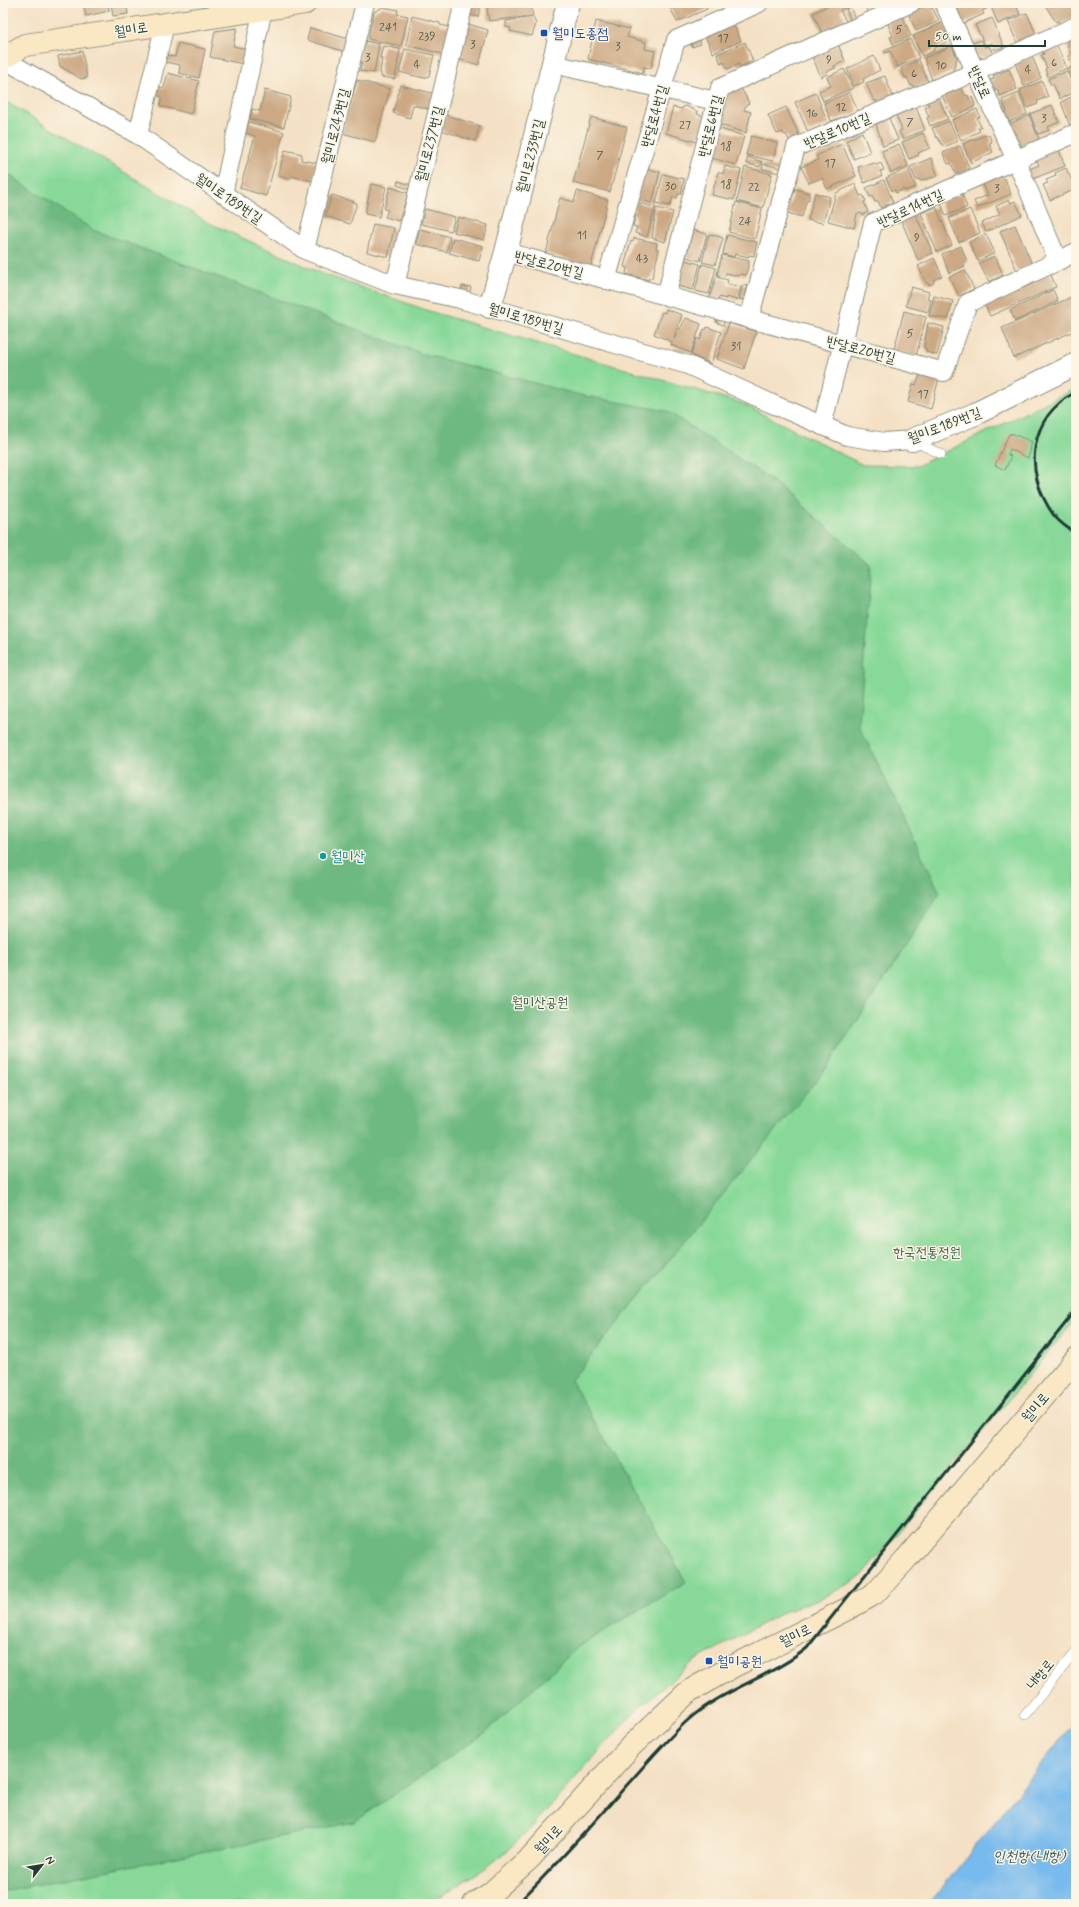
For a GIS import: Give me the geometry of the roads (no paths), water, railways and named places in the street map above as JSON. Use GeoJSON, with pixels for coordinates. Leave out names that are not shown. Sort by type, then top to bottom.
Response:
{"type":"FeatureCollection","features":[{"type":"Feature","properties":{"kind":"main road","name":"월미로"},"geometry":{"type":"LineString","coordinates":[[3,58],[25,45],[165,24],[262,6],[305,3]]}},
{"type":"Feature","properties":{"kind":"main road","name":"월미로"},"geometry":{"type":"LineString","coordinates":[[474,1904],[490,1894],[532,1857],[631,1746],[690,1692],[732,1666],[874,1594],[906,1559],[1076,1359]]}},
{"type":"Feature","properties":{"kind":"street","name":"월미로243번길"},"geometry":{"type":"LineString","coordinates":[[305,250],[365,3]]}},
{"type":"Feature","properties":{"kind":"street","name":"월미로237번길"},"geometry":{"type":"LineString","coordinates":[[395,285],[464,3]]}},
{"type":"Feature","properties":{"kind":"street","name":"월미로233번길"},"geometry":{"type":"LineString","coordinates":[[490,308],[506,252],[568,3]]}},
{"type":"Feature","properties":{"kind":"street","name":"반달로4번길"},"geometry":{"type":"LineString","coordinates":[[606,280],[676,40],[760,3]]}},
{"type":"Feature","properties":{"kind":"street","name":"반달로6번길"},"geometry":{"type":"LineString","coordinates":[[666,296],[720,88],[910,3]]}},
{"type":"Feature","properties":{"kind":"street","name":"반달로"},"geometry":{"type":"LineString","coordinates":[[944,3],[1016,160]]}},
{"type":"Feature","properties":{"kind":"street"},"geometry":{"type":"LineString","coordinates":[[223,194],[262,6]]}},
{"type":"Feature","properties":{"kind":"street"},"geometry":{"type":"LineString","coordinates":[[138,135],[165,24]]}},
{"type":"Feature","properties":{"kind":"street"},"geometry":{"type":"LineString","coordinates":[[975,72],[1076,26]]}},
{"type":"Feature","properties":{"kind":"street","name":"월미로189번길"},"geometry":{"type":"LineString","coordinates":[[3,58],[138,135],[305,250],[395,285],[460,299],[688,365],[847,436],[884,442],[912,440],[975,414],[1076,364]]}},
{"type":"Feature","properties":{"kind":"street"},"geometry":{"type":"LineString","coordinates":[[552,64],[716,101]]}},
{"type":"Feature","properties":{"kind":"street","name":"반달로10번길"},"geometry":{"type":"LineString","coordinates":[[749,319],[796,147],[975,72]]}},
{"type":"Feature","properties":{"kind":"street"},"geometry":{"type":"LineString","coordinates":[[1076,133],[1016,160],[1058,261],[1076,252]]}},
{"type":"Feature","properties":{"kind":"street","name":"반달로14번길"},"geometry":{"type":"LineString","coordinates":[[842,344],[873,223],[1016,160]]}},
{"type":"Feature","properties":{"kind":"street","name":"반달로20번길"},"geometry":{"type":"LineString","coordinates":[[506,252],[944,372],[968,302],[1058,261]]}},
{"type":"Feature","properties":{"kind":"street"},"geometry":{"type":"LineString","coordinates":[[822,426],[842,344]]}},
{"type":"Feature","properties":{"kind":"lane"},"geometry":{"type":"LineString","coordinates":[[912,440],[941,454]]}},
{"type":"Feature","properties":{"kind":"lane","name":"내항로"},"geometry":{"type":"LineString","coordinates":[[1025,1715],[1076,1651]]}},
{"type":"Feature","properties":{"kind":"water","name":"인천항(내항)"},"geometry":{"type":"Polygon","coordinates":[[[1076,1721],[1076,1904],[929,1904],[1076,1721]]]}},
{"type":"Feature","properties":{"kind":"railway"},"geometry":{"type":"LineString","coordinates":[[1076,392],[1060,403],[1048,416],[1040,431],[1035,447],[1034,464],[1037,481],[1043,498],[1055,517],[1076,534]]}},
{"type":"Feature","properties":{"kind":"railway"},"geometry":{"type":"LineString","coordinates":[[517,1904],[573,1846],[664,1744],[688,1720],[717,1699],[779,1667],[807,1648],[1076,1310]]}},
{"type":"Feature","properties":{"kind":"place","name":"월미도종점"},"geometry":{"type":"Point","coordinates":[544,33]}},
{"type":"Feature","properties":{"kind":"place","name":"월미산"},"geometry":{"type":"Point","coordinates":[323,856]}},
{"type":"Feature","properties":{"kind":"place","name":"월미공원"},"geometry":{"type":"Point","coordinates":[709,1661]}},
{"type":"Feature","properties":{"kind":"park label","name":"월미산공원"},"geometry":{"type":"Point","coordinates":[540,1002]}},
{"type":"Feature","properties":{"kind":"park label","name":"한국전통정원"},"geometry":{"type":"Point","coordinates":[927,1252]}}]}
